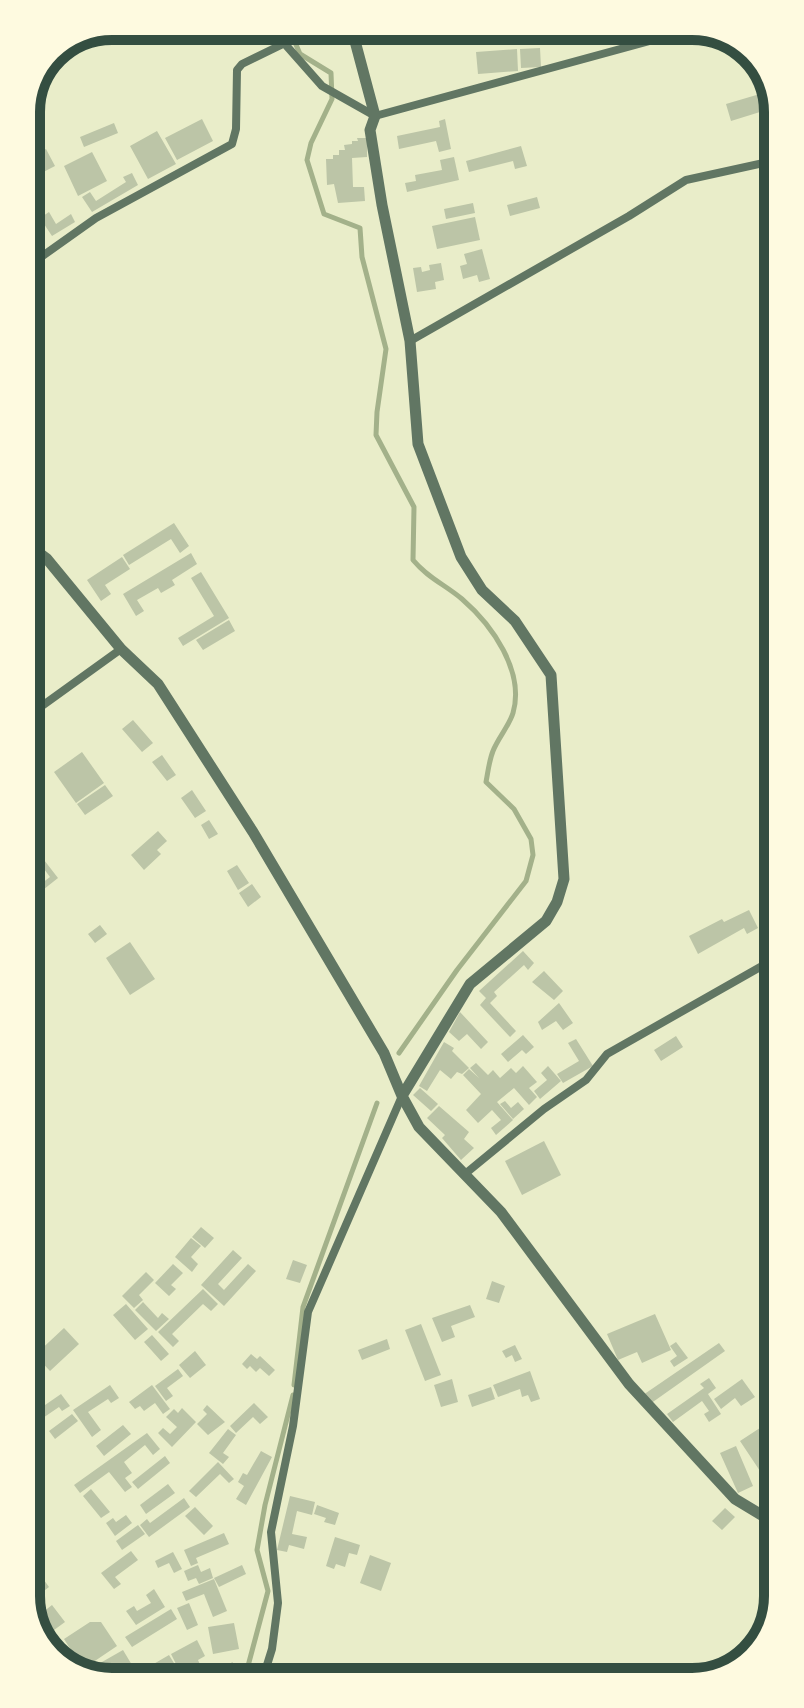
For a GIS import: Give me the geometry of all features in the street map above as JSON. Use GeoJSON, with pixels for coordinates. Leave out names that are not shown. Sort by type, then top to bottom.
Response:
{"type":"FeatureCollection","features":[{"type":"Feature","properties":{"kind":"street"},"geometry":{"type":"LineString","coordinates":[[280,40],[322,86],[375,116],[653,40]]}},
{"type":"Feature","properties":{"kind":"street"},"geometry":{"type":"LineString","coordinates":[[266,1668],[272,1649],[278,1603],[271,1532],[293,1426],[308,1312],[402,1096],[470,984],[546,921],[557,902],[564,879],[551,675],[515,621],[482,590],[461,557],[418,444],[410,341],[370,130],[375,116],[355,40]]}},
{"type":"Feature","properties":{"kind":"street"},"geometry":{"type":"LineString","coordinates":[[40,258],[96,218],[232,144],[236,129],[237,70],[242,64],[283,44]]}},
{"type":"Feature","properties":{"kind":"street"},"geometry":{"type":"LineString","coordinates":[[410,341],[686,180],[764,163]]}},
{"type":"Feature","properties":{"kind":"street"},"geometry":{"type":"LineString","coordinates":[[40,554],[121,649],[158,684],[253,832],[384,1053],[419,1127],[501,1212],[629,1384],[735,1499],[764,1517]]}},
{"type":"Feature","properties":{"kind":"street"},"geometry":{"type":"LineString","coordinates":[[40,707],[121,649]]}},
{"type":"Feature","properties":{"kind":"street"},"geometry":{"type":"LineString","coordinates":[[465,1174],[544,1109],[586,1080],[607,1054],[764,965]]}},
{"type":"Feature","properties":{"kind":"building"},"geometry":{"type":"Polygon","coordinates":[[[602,40],[618,40],[618,45],[602,45],[602,40]]]}},
{"type":"Feature","properties":{"kind":"building"},"geometry":{"type":"Polygon","coordinates":[[[540,48],[541,67],[521,68],[520,49],[540,48]]]}},
{"type":"Feature","properties":{"kind":"building"},"geometry":{"type":"Polygon","coordinates":[[[517,49],[518,71],[478,74],[476,52],[517,49]]]}},
{"type":"Feature","properties":{"kind":"building"},"geometry":{"type":"Polygon","coordinates":[[[761,94],[764,111],[731,121],[726,104],[761,94]]]}},
{"type":"Feature","properties":{"kind":"building"},"geometry":{"type":"Polygon","coordinates":[[[202,119],[213,141],[177,160],[165,138],[202,119]]]}},
{"type":"Feature","properties":{"kind":"building"},"geometry":{"type":"Polygon","coordinates":[[[445,119],[451,149],[439,152],[436,141],[399,149],[397,136],[440,127],[439,121],[445,119]]]}},
{"type":"Feature","properties":{"kind":"building"},"geometry":{"type":"Polygon","coordinates":[[[114,123],[118,133],[84,147],[80,137],[114,123]]]}},
{"type":"Feature","properties":{"kind":"building"},"geometry":{"type":"Polygon","coordinates":[[[157,131],[176,164],[148,179],[130,146],[157,131]]]}},
{"type":"Feature","properties":{"kind":"building"},"geometry":{"type":"Polygon","coordinates":[[[357,138],[367,138],[367,157],[352,158],[353,187],[364,187],[365,201],[338,203],[334,184],[327,185],[326,159],[339,155],[339,150],[345,150],[344,145],[358,141],[357,138]]]}},
{"type":"Feature","properties":{"kind":"building"},"geometry":{"type":"Polygon","coordinates":[[[521,146],[527,166],[515,169],[513,161],[469,172],[466,161],[521,146]]]}},
{"type":"Feature","properties":{"kind":"building"},"geometry":{"type":"Polygon","coordinates":[[[46,149],[55,166],[40,174],[40,152],[46,149]]]}},
{"type":"Feature","properties":{"kind":"building"},"geometry":{"type":"Polygon","coordinates":[[[92,152],[107,181],[78,196],[64,166],[92,152]]]}},
{"type":"Feature","properties":{"kind":"building"},"geometry":{"type":"Polygon","coordinates":[[[454,157],[459,180],[407,192],[405,183],[416,181],[415,175],[442,170],[440,160],[454,157]]]}},
{"type":"Feature","properties":{"kind":"building"},"geometry":{"type":"Polygon","coordinates":[[[132,173],[138,185],[92,212],[82,197],[90,192],[96,201],[126,182],[123,177],[132,173]]]}},
{"type":"Feature","properties":{"kind":"building"},"geometry":{"type":"Polygon","coordinates":[[[537,197],[540,208],[510,216],[507,205],[537,197]]]}},
{"type":"Feature","properties":{"kind":"building"},"geometry":{"type":"Polygon","coordinates":[[[473,203],[475,213],[446,219],[444,209],[473,203]]]}},
{"type":"Feature","properties":{"kind":"building"},"geometry":{"type":"Polygon","coordinates":[[[49,212],[56,224],[71,214],[75,222],[52,236],[40,218],[49,212]]]}},
{"type":"Feature","properties":{"kind":"building"},"geometry":{"type":"Polygon","coordinates":[[[475,217],[480,240],[437,249],[432,226],[475,217]]]}},
{"type":"Feature","properties":{"kind":"building"},"geometry":{"type":"Polygon","coordinates":[[[482,249],[490,279],[479,282],[477,275],[463,279],[460,266],[467,264],[464,254],[482,249]]]}},
{"type":"Feature","properties":{"kind":"building"},"geometry":{"type":"Polygon","coordinates":[[[441,263],[444,280],[435,282],[436,289],[417,292],[413,268],[421,267],[422,272],[430,270],[429,265],[441,263]]]}},
{"type":"Feature","properties":{"kind":"building"},"geometry":{"type":"Polygon","coordinates":[[[174,523],[189,546],[180,553],[171,539],[129,565],[123,555],[174,523]]]}},
{"type":"Feature","properties":{"kind":"building"},"geometry":{"type":"Polygon","coordinates":[[[191,553],[197,564],[172,580],[175,585],[161,593],[158,588],[137,600],[144,611],[136,616],[123,594],[191,553]]]}},
{"type":"Feature","properties":{"kind":"building"},"geometry":{"type":"Polygon","coordinates":[[[122,557],[130,569],[105,585],[111,594],[101,601],[87,580],[122,557]]]}},
{"type":"Feature","properties":{"kind":"building"},"geometry":{"type":"Polygon","coordinates":[[[201,572],[229,618],[183,646],[178,638],[214,616],[191,578],[201,572]]]}},
{"type":"Feature","properties":{"kind":"building"},"geometry":{"type":"Polygon","coordinates":[[[229,620],[235,631],[203,650],[196,640],[229,620]]]}},
{"type":"Feature","properties":{"kind":"building"},"geometry":{"type":"Polygon","coordinates":[[[133,720],[153,743],[142,752],[122,729],[133,720]]]}},
{"type":"Feature","properties":{"kind":"building"},"geometry":{"type":"Polygon","coordinates":[[[82,752],[104,783],[76,803],[54,772],[82,752]]]}},
{"type":"Feature","properties":{"kind":"building"},"geometry":{"type":"Polygon","coordinates":[[[162,755],[176,775],[167,781],[152,762],[162,755]]]}},
{"type":"Feature","properties":{"kind":"building"},"geometry":{"type":"Polygon","coordinates":[[[105,785],[113,796],[85,815],[77,804],[105,785]]]}},
{"type":"Feature","properties":{"kind":"building"},"geometry":{"type":"Polygon","coordinates":[[[192,790],[206,811],[195,818],[181,798],[192,790]]]}},
{"type":"Feature","properties":{"kind":"building"},"geometry":{"type":"Polygon","coordinates":[[[209,820],[218,834],[209,839],[201,825],[209,820]]]}},
{"type":"Feature","properties":{"kind":"building"},"geometry":{"type":"Polygon","coordinates":[[[158,831],[167,841],[157,850],[161,854],[144,870],[131,855],[158,831]]]}},
{"type":"Feature","properties":{"kind":"building"},"geometry":{"type":"Polygon","coordinates":[[[40,855],[58,878],[40,892],[40,885],[50,877],[40,864],[40,855]]]}},
{"type":"Feature","properties":{"kind":"building"},"geometry":{"type":"Polygon","coordinates":[[[237,865],[249,883],[238,890],[227,871],[237,865]]]}},
{"type":"Feature","properties":{"kind":"building"},"geometry":{"type":"Polygon","coordinates":[[[252,884],[261,897],[248,907],[239,893],[252,884]]]}},
{"type":"Feature","properties":{"kind":"building"},"geometry":{"type":"Polygon","coordinates":[[[749,910],[758,928],[747,934],[744,928],[698,954],[689,936],[722,919],[724,922],[749,910]]]}},
{"type":"Feature","properties":{"kind":"building"},"geometry":{"type":"Polygon","coordinates":[[[100,925],[107,934],[95,943],[88,934],[100,925]]]}},
{"type":"Feature","properties":{"kind":"building"},"geometry":{"type":"Polygon","coordinates":[[[130,942],[155,979],[130,995],[106,958],[130,942]]]}},
{"type":"Feature","properties":{"kind":"building"},"geometry":{"type":"Polygon","coordinates":[[[523,951],[534,963],[528,970],[524,965],[494,992],[497,996],[490,1003],[516,1031],[510,1037],[480,1005],[486,998],[479,991],[523,951]]]}},
{"type":"Feature","properties":{"kind":"building"},"geometry":{"type":"Polygon","coordinates":[[[544,971],[563,991],[554,1000],[532,982],[544,971]]]}},
{"type":"Feature","properties":{"kind":"building"},"geometry":{"type":"Polygon","coordinates":[[[559,1003],[573,1023],[563,1030],[556,1021],[542,1030],[538,1022],[559,1003]]]}},
{"type":"Feature","properties":{"kind":"building"},"geometry":{"type":"Polygon","coordinates":[[[460,1012],[488,1042],[481,1049],[467,1034],[459,1041],[449,1032],[460,1012]]]}},
{"type":"Feature","properties":{"kind":"building"},"geometry":{"type":"Polygon","coordinates":[[[523,1035],[534,1047],[526,1054],[522,1050],[508,1062],[501,1054],[523,1035]]]}},
{"type":"Feature","properties":{"kind":"building"},"geometry":{"type":"Polygon","coordinates":[[[676,1036],[683,1047],[661,1061],[654,1050],[676,1036]]]}},
{"type":"Feature","properties":{"kind":"building"},"geometry":{"type":"Polygon","coordinates":[[[576,1039],[593,1066],[563,1083],[557,1074],[579,1061],[568,1043],[576,1039]]]}},
{"type":"Feature","properties":{"kind":"building"},"geometry":{"type":"Polygon","coordinates":[[[444,1042],[454,1048],[452,1051],[469,1068],[462,1074],[457,1072],[451,1079],[440,1070],[427,1091],[419,1086],[444,1042]]]}},
{"type":"Feature","properties":{"kind":"building"},"geometry":{"type":"Polygon","coordinates":[[[476,1063],[488,1075],[493,1070],[500,1078],[511,1068],[516,1073],[523,1066],[537,1082],[529,1088],[537,1097],[529,1105],[514,1088],[497,1102],[513,1120],[496,1135],[491,1128],[501,1120],[492,1110],[478,1123],[466,1110],[481,1094],[463,1075],[469,1069],[479,1078],[470,1068],[476,1063]]]}},
{"type":"Feature","properties":{"kind":"building"},"geometry":{"type":"Polygon","coordinates":[[[548,1066],[561,1081],[540,1099],[534,1091],[547,1080],[541,1073],[548,1066]]]}},
{"type":"Feature","properties":{"kind":"building"},"geometry":{"type":"Polygon","coordinates":[[[420,1088],[438,1104],[431,1111],[413,1095],[420,1088]]]}},
{"type":"Feature","properties":{"kind":"building"},"geometry":{"type":"Polygon","coordinates":[[[505,1101],[511,1108],[518,1102],[524,1109],[513,1119],[500,1104],[505,1101]]]}},
{"type":"Feature","properties":{"kind":"building"},"geometry":{"type":"Polygon","coordinates":[[[439,1106],[469,1132],[464,1139],[474,1148],[461,1160],[442,1138],[445,1135],[427,1118],[439,1106]]]}},
{"type":"Feature","properties":{"kind":"building"},"geometry":{"type":"Polygon","coordinates":[[[544,1141],[561,1175],[522,1195],[505,1161],[544,1141]]]}},
{"type":"Feature","properties":{"kind":"building"},"geometry":{"type":"Polygon","coordinates":[[[201,1227],[214,1238],[205,1248],[192,1237],[201,1227]]]}},
{"type":"Feature","properties":{"kind":"building"},"geometry":{"type":"Polygon","coordinates":[[[191,1238],[201,1246],[191,1257],[198,1264],[192,1272],[175,1257],[191,1238]]]}},
{"type":"Feature","properties":{"kind":"building"},"geometry":{"type":"Polygon","coordinates":[[[233,1250],[242,1258],[218,1284],[224,1290],[248,1264],[256,1271],[224,1306],[201,1285],[233,1250]]]}},
{"type":"Feature","properties":{"kind":"building"},"geometry":{"type":"Polygon","coordinates":[[[293,1260],[307,1265],[300,1283],[286,1279],[293,1260]]]}},
{"type":"Feature","properties":{"kind":"building"},"geometry":{"type":"Polygon","coordinates":[[[173,1264],[183,1273],[171,1285],[176,1289],[169,1296],[155,1283],[173,1264]]]}},
{"type":"Feature","properties":{"kind":"building"},"geometry":{"type":"Polygon","coordinates":[[[146,1272],[154,1280],[139,1295],[143,1300],[134,1308],[122,1296],[146,1272]]]}},
{"type":"Feature","properties":{"kind":"building"},"geometry":{"type":"Polygon","coordinates":[[[492,1281],[505,1286],[499,1303],[486,1299],[492,1281]]]}},
{"type":"Feature","properties":{"kind":"building"},"geometry":{"type":"Polygon","coordinates":[[[203,1289],[218,1304],[211,1311],[203,1304],[172,1334],[179,1341],[173,1347],[158,1332],[203,1289]]]}},
{"type":"Feature","properties":{"kind":"building"},"geometry":{"type":"Polygon","coordinates":[[[143,1302],[158,1318],[162,1313],[169,1319],[156,1331],[135,1310],[143,1302]]]}},
{"type":"Feature","properties":{"kind":"building"},"geometry":{"type":"Polygon","coordinates":[[[126,1304],[148,1329],[135,1340],[113,1315],[126,1304]]]}},
{"type":"Feature","properties":{"kind":"building"},"geometry":{"type":"Polygon","coordinates":[[[470,1305],[475,1317],[451,1326],[455,1337],[442,1342],[432,1318],[470,1305]]]}},
{"type":"Feature","properties":{"kind":"building"},"geometry":{"type":"Polygon","coordinates":[[[655,1314],[671,1350],[642,1363],[637,1352],[618,1360],[607,1334],[655,1314]]]}},
{"type":"Feature","properties":{"kind":"building"},"geometry":{"type":"Polygon","coordinates":[[[421,1324],[441,1375],[425,1381],[405,1330],[421,1324]]]}},
{"type":"Feature","properties":{"kind":"building"},"geometry":{"type":"Polygon","coordinates":[[[64,1328],[79,1344],[50,1371],[40,1360],[40,1350],[64,1328]]]}},
{"type":"Feature","properties":{"kind":"building"},"geometry":{"type":"Polygon","coordinates":[[[152,1335],[169,1354],[161,1361],[144,1342],[152,1335]]]}},
{"type":"Feature","properties":{"kind":"building"},"geometry":{"type":"Polygon","coordinates":[[[387,1339],[390,1349],[362,1360],[358,1350],[387,1339]]]}},
{"type":"Feature","properties":{"kind":"building"},"geometry":{"type":"Polygon","coordinates":[[[676,1342],[688,1358],[674,1367],[670,1361],[677,1356],[670,1346],[676,1342]]]}},
{"type":"Feature","properties":{"kind":"building"},"geometry":{"type":"Polygon","coordinates":[[[719,1343],[725,1351],[650,1404],[643,1395],[719,1343]]]}},
{"type":"Feature","properties":{"kind":"building"},"geometry":{"type":"Polygon","coordinates":[[[515,1345],[522,1359],[515,1362],[512,1355],[506,1358],[502,1351],[515,1345]]]}},
{"type":"Feature","properties":{"kind":"building"},"geometry":{"type":"Polygon","coordinates":[[[195,1351],[206,1365],[190,1378],[179,1365],[195,1351]]]}},
{"type":"Feature","properties":{"kind":"building"},"geometry":{"type":"Polygon","coordinates":[[[251,1354],[257,1359],[260,1356],[275,1370],[269,1376],[260,1368],[256,1372],[250,1366],[247,1369],[242,1364],[251,1354]]]}},
{"type":"Feature","properties":{"kind":"building"},"geometry":{"type":"Polygon","coordinates":[[[178,1369],[183,1376],[167,1388],[173,1396],[166,1401],[155,1386],[178,1369]]]}},
{"type":"Feature","properties":{"kind":"building"},"geometry":{"type":"Polygon","coordinates":[[[530,1371],[540,1399],[531,1402],[528,1395],[522,1397],[520,1389],[498,1397],[493,1385],[530,1371]]]}},
{"type":"Feature","properties":{"kind":"building"},"geometry":{"type":"Polygon","coordinates":[[[709,1378],[716,1388],[708,1394],[721,1414],[709,1422],[704,1414],[709,1411],[702,1401],[673,1422],[667,1414],[704,1388],[700,1384],[709,1378]]]}},
{"type":"Feature","properties":{"kind":"building"},"geometry":{"type":"Polygon","coordinates":[[[452,1379],[458,1402],[441,1407],[434,1385],[452,1379]]]}},
{"type":"Feature","properties":{"kind":"building"},"geometry":{"type":"Polygon","coordinates":[[[742,1379],[755,1397],[741,1406],[735,1398],[721,1409],[714,1399],[742,1379]]]}},
{"type":"Feature","properties":{"kind":"building"},"geometry":{"type":"Polygon","coordinates":[[[110,1385],[119,1398],[111,1403],[108,1399],[88,1412],[101,1430],[92,1437],[73,1410],[110,1385]]]}},
{"type":"Feature","properties":{"kind":"building"},"geometry":{"type":"Polygon","coordinates":[[[152,1385],[170,1409],[163,1414],[155,1403],[144,1411],[140,1406],[135,1409],[129,1402],[152,1385]]]}},
{"type":"Feature","properties":{"kind":"building"},"geometry":{"type":"Polygon","coordinates":[[[491,1387],[495,1399],[472,1407],[468,1395],[491,1387]]]}},
{"type":"Feature","properties":{"kind":"building"},"geometry":{"type":"Polygon","coordinates":[[[61,1394],[70,1406],[62,1411],[59,1407],[40,1420],[40,1408],[61,1394]]]}},
{"type":"Feature","properties":{"kind":"building"},"geometry":{"type":"Polygon","coordinates":[[[254,1403],[268,1417],[260,1424],[253,1417],[236,1433],[230,1426],[254,1403]]]}},
{"type":"Feature","properties":{"kind":"building"},"geometry":{"type":"Polygon","coordinates":[[[207,1405],[225,1422],[208,1435],[197,1424],[207,1414],[203,1410],[207,1405]]]}},
{"type":"Feature","properties":{"kind":"building"},"geometry":{"type":"Polygon","coordinates":[[[182,1408],[196,1422],[172,1447],[158,1433],[163,1428],[170,1434],[177,1427],[166,1417],[174,1409],[178,1413],[182,1408]]]}},
{"type":"Feature","properties":{"kind":"building"},"geometry":{"type":"Polygon","coordinates":[[[72,1414],[78,1421],[55,1439],[49,1431],[72,1414]]]}},
{"type":"Feature","properties":{"kind":"building"},"geometry":{"type":"Polygon","coordinates":[[[123,1425],[131,1434],[104,1456],[96,1446],[123,1425]]]}},
{"type":"Feature","properties":{"kind":"building"},"geometry":{"type":"Polygon","coordinates":[[[763,1426],[764,1473],[762,1474],[740,1441],[763,1426]]]}},
{"type":"Feature","properties":{"kind":"building"},"geometry":{"type":"Polygon","coordinates":[[[228,1429],[236,1435],[223,1453],[229,1457],[223,1464],[209,1453],[228,1429]]]}},
{"type":"Feature","properties":{"kind":"building"},"geometry":{"type":"Polygon","coordinates":[[[147,1433],[160,1449],[153,1455],[145,1445],[124,1462],[132,1473],[125,1478],[132,1487],[125,1492],[109,1472],[80,1493],[74,1485],[147,1433]]]}},
{"type":"Feature","properties":{"kind":"building"},"geometry":{"type":"Polygon","coordinates":[[[736,1446],[753,1486],[738,1493],[720,1453],[736,1446]]]}},
{"type":"Feature","properties":{"kind":"building"},"geometry":{"type":"Polygon","coordinates":[[[261,1451],[272,1457],[246,1505],[236,1499],[244,1486],[238,1482],[243,1473],[247,1475],[261,1451]]]}},
{"type":"Feature","properties":{"kind":"building"},"geometry":{"type":"Polygon","coordinates":[[[165,1456],[170,1463],[138,1489],[132,1482],[165,1456]]]}},
{"type":"Feature","properties":{"kind":"building"},"geometry":{"type":"Polygon","coordinates":[[[218,1462],[234,1479],[229,1483],[220,1474],[196,1497],[189,1491],[218,1462]]]}},
{"type":"Feature","properties":{"kind":"building"},"geometry":{"type":"Polygon","coordinates":[[[168,1484],[175,1493],[146,1514],[140,1505],[168,1484]]]}},
{"type":"Feature","properties":{"kind":"building"},"geometry":{"type":"Polygon","coordinates":[[[91,1489],[110,1512],[101,1518],[83,1496],[91,1489]]]}},
{"type":"Feature","properties":{"kind":"building"},"geometry":{"type":"Polygon","coordinates":[[[290,1496],[315,1502],[312,1515],[297,1511],[292,1534],[307,1537],[304,1549],[289,1545],[287,1552],[277,1550],[290,1496]]]}},
{"type":"Feature","properties":{"kind":"building"},"geometry":{"type":"Polygon","coordinates":[[[184,1498],[190,1507],[149,1537],[140,1525],[147,1519],[150,1523],[184,1498]]]}},
{"type":"Feature","properties":{"kind":"building"},"geometry":{"type":"Polygon","coordinates":[[[317,1505],[339,1513],[335,1525],[324,1522],[326,1518],[314,1514],[317,1505]]]}},
{"type":"Feature","properties":{"kind":"building"},"geometry":{"type":"Polygon","coordinates":[[[195,1507],[213,1526],[204,1535],[185,1516],[195,1507]]]}},
{"type":"Feature","properties":{"kind":"building"},"geometry":{"type":"Polygon","coordinates":[[[725,1508],[735,1517],[722,1530],[712,1521],[725,1508]]]}},
{"type":"Feature","properties":{"kind":"building"},"geometry":{"type":"Polygon","coordinates":[[[126,1515],[132,1523],[115,1536],[106,1523],[113,1518],[116,1522],[126,1515]]]}},
{"type":"Feature","properties":{"kind":"building"},"geometry":{"type":"Polygon","coordinates":[[[138,1525],[145,1534],[122,1550],[116,1541],[138,1525]]]}},
{"type":"Feature","properties":{"kind":"building"},"geometry":{"type":"Polygon","coordinates":[[[224,1533],[229,1544],[196,1558],[198,1563],[191,1566],[184,1550],[224,1533]]]}},
{"type":"Feature","properties":{"kind":"building"},"geometry":{"type":"Polygon","coordinates":[[[335,1537],[360,1545],[357,1555],[349,1553],[345,1567],[336,1564],[334,1569],[326,1566],[335,1537]]]}},
{"type":"Feature","properties":{"kind":"building"},"geometry":{"type":"Polygon","coordinates":[[[131,1551],[138,1560],[115,1577],[121,1584],[114,1589],[101,1573],[131,1551]]]}},
{"type":"Feature","properties":{"kind":"building"},"geometry":{"type":"Polygon","coordinates":[[[173,1552],[182,1569],[174,1573],[169,1563],[158,1568],[155,1561],[173,1552]]]}},
{"type":"Feature","properties":{"kind":"building"},"geometry":{"type":"Polygon","coordinates":[[[370,1555],[391,1563],[381,1591],[360,1583],[370,1555]]]}},
{"type":"Feature","properties":{"kind":"building"},"geometry":{"type":"Polygon","coordinates":[[[198,1565],[201,1572],[210,1568],[213,1578],[199,1584],[196,1578],[188,1581],[184,1571],[198,1565]]]}},
{"type":"Feature","properties":{"kind":"building"},"geometry":{"type":"Polygon","coordinates":[[[242,1565],[246,1574],[219,1587],[214,1578],[242,1565]]]}},
{"type":"Feature","properties":{"kind":"building"},"geometry":{"type":"Polygon","coordinates":[[[40,1574],[49,1587],[40,1594],[40,1574]]]}},
{"type":"Feature","properties":{"kind":"building"},"geometry":{"type":"Polygon","coordinates":[[[214,1579],[227,1611],[213,1617],[204,1594],[186,1601],[182,1592],[214,1579]]]}},
{"type":"Feature","properties":{"kind":"building"},"geometry":{"type":"Polygon","coordinates":[[[154,1589],[165,1607],[136,1625],[126,1611],[134,1606],[137,1611],[151,1603],[146,1595],[154,1589]]]}},
{"type":"Feature","properties":{"kind":"building"},"geometry":{"type":"Polygon","coordinates":[[[189,1603],[198,1625],[187,1630],[177,1608],[189,1603]]]}},
{"type":"Feature","properties":{"kind":"building"},"geometry":{"type":"Polygon","coordinates":[[[52,1605],[65,1622],[50,1633],[43,1612],[52,1605]]]}},
{"type":"Feature","properties":{"kind":"building"},"geometry":{"type":"Polygon","coordinates":[[[171,1609],[177,1619],[132,1647],[125,1637],[171,1609]]]}},
{"type":"Feature","properties":{"kind":"building"},"geometry":{"type":"Polygon","coordinates":[[[90,1622],[101,1622],[117,1646],[90,1664],[76,1658],[64,1639],[90,1622]]]}},
{"type":"Feature","properties":{"kind":"building"},"geometry":{"type":"Polygon","coordinates":[[[234,1623],[239,1649],[213,1654],[208,1627],[234,1623]]]}},
{"type":"Feature","properties":{"kind":"building"},"geometry":{"type":"Polygon","coordinates":[[[197,1640],[205,1656],[198,1660],[202,1668],[190,1668],[188,1665],[178,1668],[171,1654],[197,1640]]]}},
{"type":"Feature","properties":{"kind":"building"},"geometry":{"type":"Polygon","coordinates":[[[123,1650],[132,1665],[127,1668],[95,1666],[123,1650]]]}},
{"type":"Feature","properties":{"kind":"building"},"geometry":{"type":"Polygon","coordinates":[[[169,1655],[177,1668],[147,1668],[169,1655]]]}},
{"type":"Feature","properties":{"kind":"waterway"},"geometry":{"type":"LineString","coordinates":[[294,40],[300,54],[331,73],[332,99],[311,143],[307,160],[324,214],[360,228],[362,257],[386,349],[376,435],[414,507],[413,560],[473,610],[494,635],[510,665],[514,681],[513,713],[493,751],[486,782],[514,809],[531,839],[533,855],[526,881],[457,970],[399,1053]]}},
{"type":"Feature","properties":{"kind":"waterway"},"geometry":{"type":"LineString","coordinates":[[294,1385],[303,1307],[377,1103]]}},
{"type":"Feature","properties":{"kind":"waterway"},"geometry":{"type":"LineString","coordinates":[[247,1668],[268,1591],[257,1550],[293,1395]]}}]}
